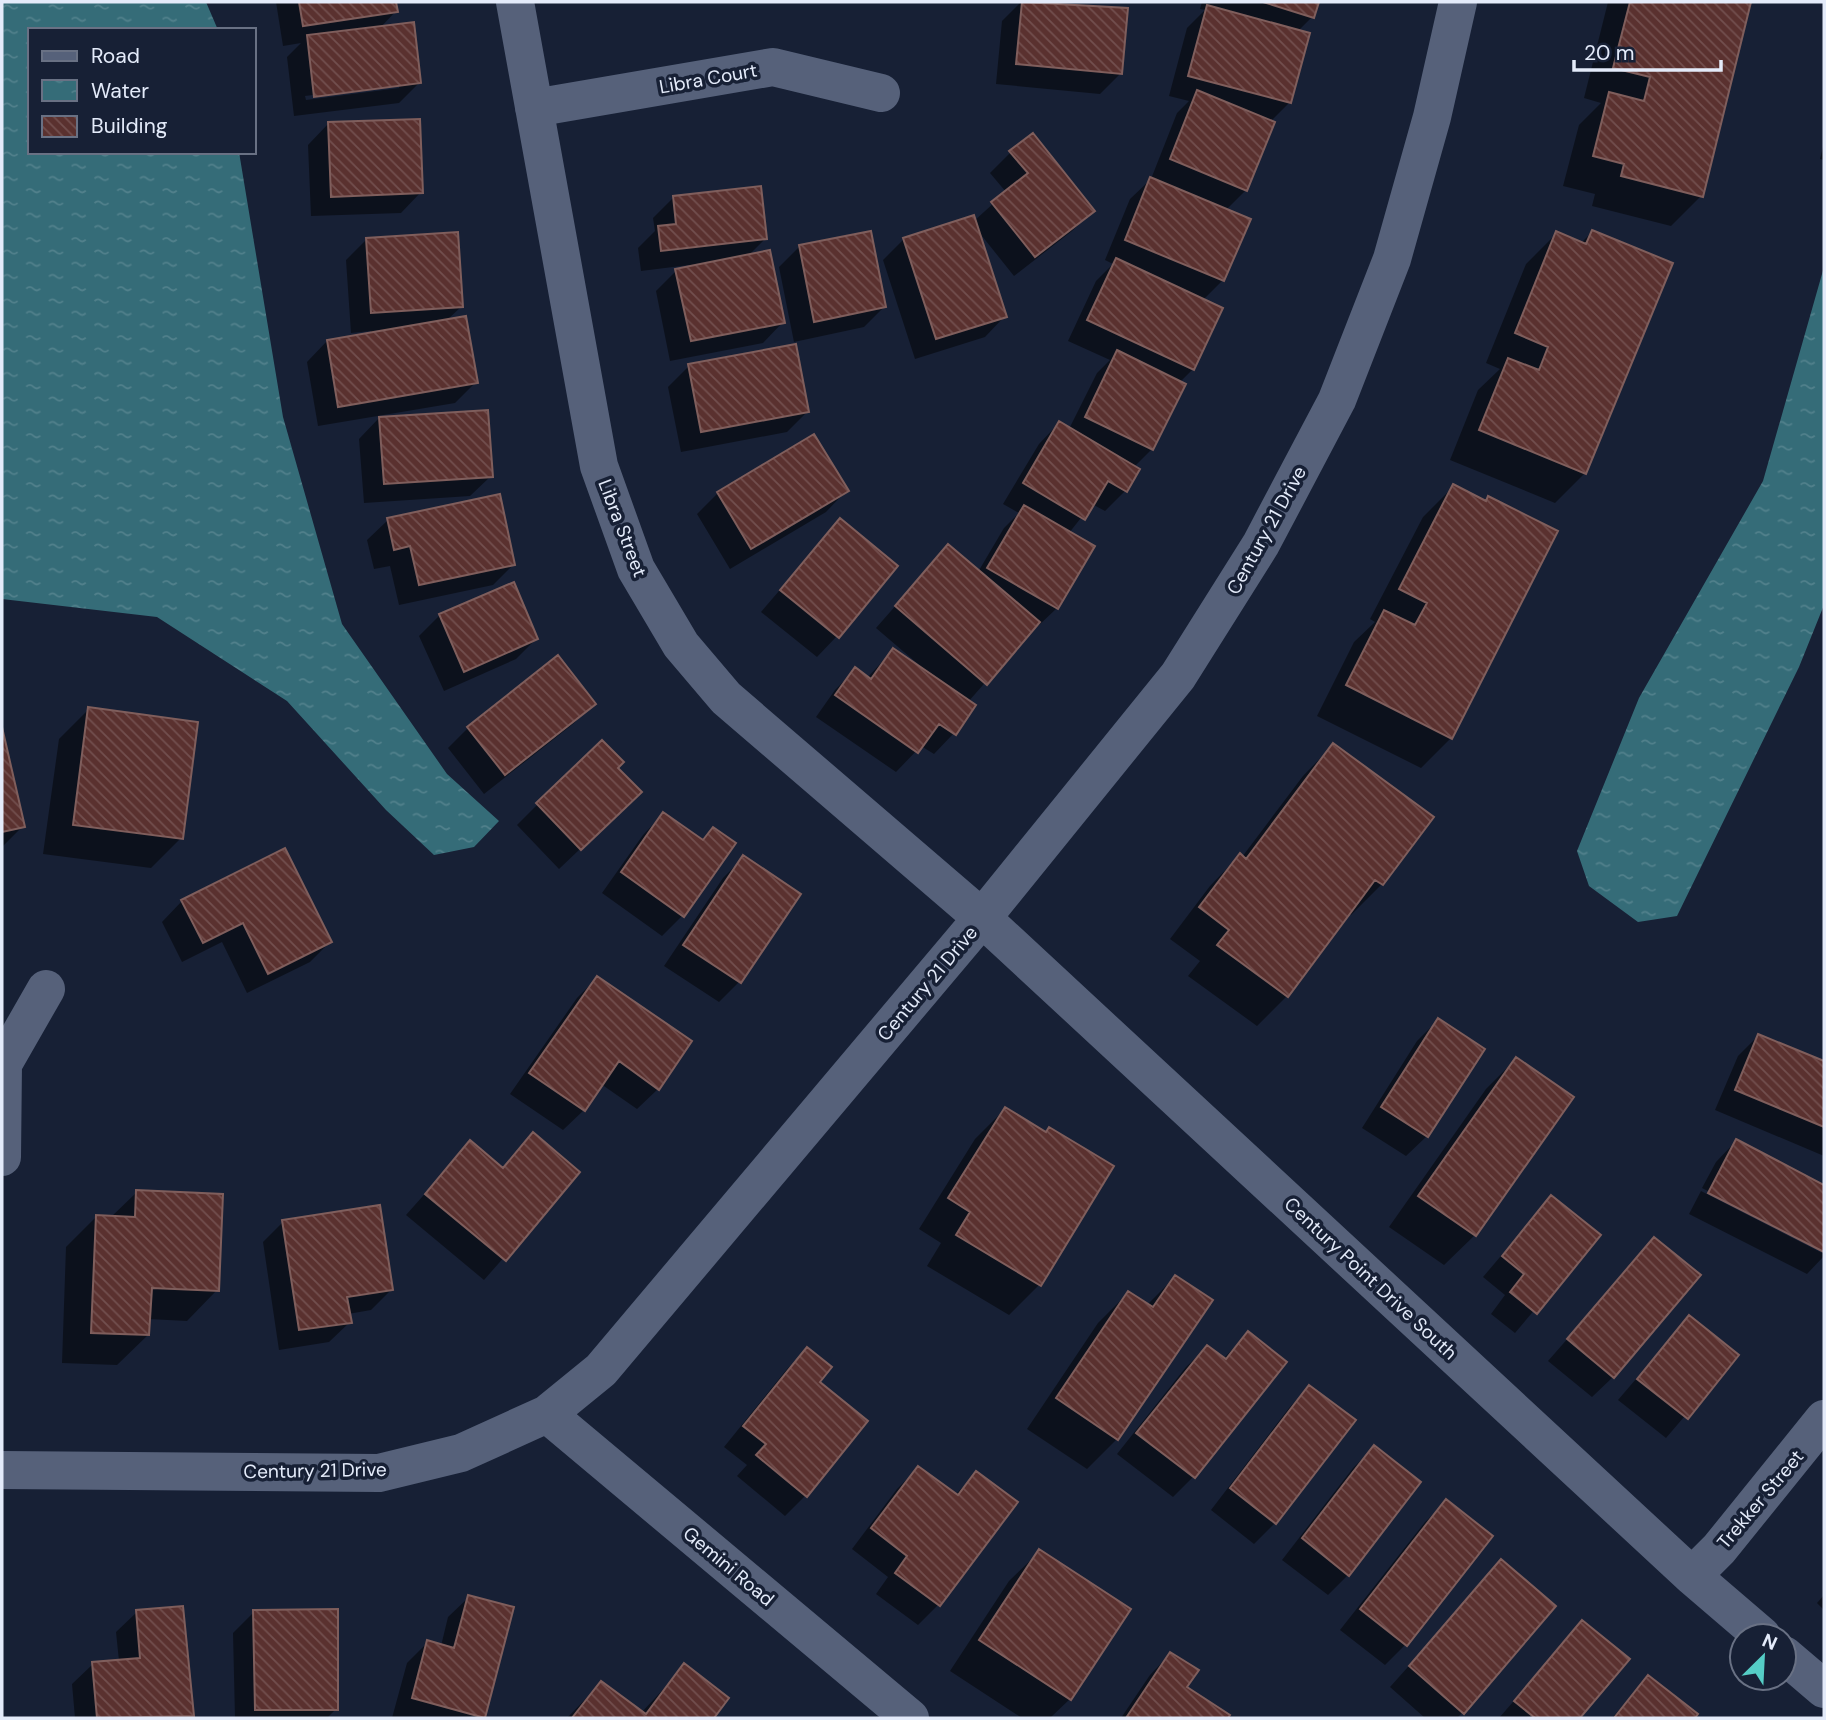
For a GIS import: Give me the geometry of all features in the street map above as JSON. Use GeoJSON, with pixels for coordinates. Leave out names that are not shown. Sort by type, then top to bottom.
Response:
{"type":"FeatureCollection","features":[{"type":"Feature","properties":{"kind":"street","name":"Libra Street"},"geometry":{"type":"LineString","coordinates":[[514,2],[599,466],[636,569],[681,645],[726,698],[982,918]]}},
{"type":"Feature","properties":{"kind":"street","name":"Century 21 Drive"},"geometry":{"type":"LineString","coordinates":[[2,1470],[379,1473],[461,1453],[547,1414],[601,1370],[982,918],[1178,676],[1261,544],[1337,400],[1392,259],[1432,117],[1458,2]]}},
{"type":"Feature","properties":{"kind":"street","name":"Libra Court"},"geometry":{"type":"LineString","coordinates":[[534,108],[773,67],[881,93]]}},
{"type":"Feature","properties":{"kind":"street","name":"Century Point Drive South"},"geometry":{"type":"LineString","coordinates":[[982,918],[1692,1576],[1746,1622]]}},
{"type":"Feature","properties":{"kind":"street"},"geometry":{"type":"LineString","coordinates":[[2,1157],[3,1064],[46,989]]}},
{"type":"Feature","properties":{"kind":"street","name":"Gemini Road"},"geometry":{"type":"LineString","coordinates":[[547,1414],[911,1718]]}},
{"type":"Feature","properties":{"kind":"street","name":"Trekker Street"},"geometry":{"type":"LineString","coordinates":[[1692,1576],[1762,1498],[1824,1419]]}},
{"type":"Feature","properties":{"kind":"street"},"geometry":{"type":"LineString","coordinates":[[1798,1667],[1824,1689]]}},
{"type":"Feature","properties":{"kind":"water"},"geometry":{"type":"Polygon","coordinates":[[[2,2],[206,2],[217,28],[28,28],[28,154],[239,154],[283,417],[342,624],[447,774],[499,821],[474,847],[434,855],[386,810],[287,701],[157,617],[2,599],[2,2]]]}},
{"type":"Feature","properties":{"kind":"water"},"geometry":{"type":"Polygon","coordinates":[[[1824,267],[1824,605],[1799,667],[1677,916],[1638,922],[1589,886],[1577,851],[1639,698],[1763,481],[1824,267]]]}},
{"type":"Feature","properties":{"kind":"building"},"geometry":{"type":"Polygon","coordinates":[[[299,2],[396,2],[398,12],[303,26],[299,2]]]}},
{"type":"Feature","properties":{"kind":"building"},"geometry":{"type":"Polygon","coordinates":[[[1022,2],[1128,8],[1122,74],[1016,64],[1022,2]]]}},
{"type":"Feature","properties":{"kind":"building"},"geometry":{"type":"Polygon","coordinates":[[[1263,2],[1319,2],[1314,18],[1263,2]]]}},
{"type":"Feature","properties":{"kind":"building"},"geometry":{"type":"Polygon","coordinates":[[[1630,2],[1751,2],[1703,197],[1621,176],[1624,164],[1593,156],[1609,92],[1644,101],[1650,77],[1613,68],[1630,2]]]}},
{"type":"Feature","properties":{"kind":"building"},"geometry":{"type":"Polygon","coordinates":[[[1207,5],[1310,33],[1291,103],[1188,76],[1207,5]]]}},
{"type":"Feature","properties":{"kind":"building"},"geometry":{"type":"Polygon","coordinates":[[[414,22],[421,83],[314,97],[307,35],[414,22]]]}},
{"type":"Feature","properties":{"kind":"building"},"geometry":{"type":"Polygon","coordinates":[[[1197,90],[1275,122],[1247,191],[1170,159],[1197,90]]]}},
{"type":"Feature","properties":{"kind":"building"},"geometry":{"type":"Polygon","coordinates":[[[420,119],[423,193],[331,197],[328,122],[420,119]]]}},
{"type":"Feature","properties":{"kind":"building"},"geometry":{"type":"Polygon","coordinates":[[[1033,133],[1095,211],[1035,257],[991,202],[1028,173],[1009,151],[1033,133]]]}},
{"type":"Feature","properties":{"kind":"building"},"geometry":{"type":"Polygon","coordinates":[[[1150,177],[1251,219],[1224,281],[1125,240],[1150,177]]]}},
{"type":"Feature","properties":{"kind":"building"},"geometry":{"type":"Polygon","coordinates":[[[761,186],[767,239],[661,251],[658,226],[676,224],[673,196],[761,186]]]}},
{"type":"Feature","properties":{"kind":"building"},"geometry":{"type":"Polygon","coordinates":[[[974,215],[1007,317],[936,339],[903,238],[974,215]]]}},
{"type":"Feature","properties":{"kind":"building"},"geometry":{"type":"Polygon","coordinates":[[[1592,230],[1673,263],[1586,474],[1479,430],[1508,358],[1539,370],[1548,347],[1515,333],[1556,231],[1586,244],[1592,230]]]}},
{"type":"Feature","properties":{"kind":"building"},"geometry":{"type":"Polygon","coordinates":[[[871,231],[886,307],[814,322],[799,245],[871,231]]]}},
{"type":"Feature","properties":{"kind":"building"},"geometry":{"type":"Polygon","coordinates":[[[458,232],[463,307],[371,313],[366,238],[458,232]]]}},
{"type":"Feature","properties":{"kind":"building"},"geometry":{"type":"Polygon","coordinates":[[[770,250],[785,323],[691,341],[675,269],[770,250]]]}},
{"type":"Feature","properties":{"kind":"building"},"geometry":{"type":"Polygon","coordinates":[[[1116,258],[1223,308],[1194,370],[1087,320],[1116,258]]]}},
{"type":"Feature","properties":{"kind":"building"},"geometry":{"type":"Polygon","coordinates":[[[466,316],[478,383],[338,407],[327,340],[466,316]]]}},
{"type":"Feature","properties":{"kind":"building"},"geometry":{"type":"Polygon","coordinates":[[[796,344],[809,412],[701,432],[688,364],[796,344]]]}},
{"type":"Feature","properties":{"kind":"building"},"geometry":{"type":"Polygon","coordinates":[[[1117,350],[1186,384],[1153,450],[1085,417],[1117,350]]]}},
{"type":"Feature","properties":{"kind":"building"},"geometry":{"type":"Polygon","coordinates":[[[488,410],[493,477],[384,484],[379,417],[488,410]]]}},
{"type":"Feature","properties":{"kind":"building"},"geometry":{"type":"Polygon","coordinates":[[[1059,421],[1140,469],[1127,492],[1108,481],[1085,520],[1023,483],[1059,421]]]}},
{"type":"Feature","properties":{"kind":"building"},"geometry":{"type":"Polygon","coordinates":[[[814,434],[849,491],[751,549],[717,492],[814,434]]]}},
{"type":"Feature","properties":{"kind":"building"},"geometry":{"type":"Polygon","coordinates":[[[1453,484],[1486,501],[1488,496],[1558,531],[1452,739],[1346,685],[1384,610],[1415,625],[1427,603],[1399,589],[1453,484]]]}},
{"type":"Feature","properties":{"kind":"building"},"geometry":{"type":"Polygon","coordinates":[[[500,494],[515,565],[419,585],[410,546],[394,550],[387,518],[500,494]]]}},
{"type":"Feature","properties":{"kind":"building"},"geometry":{"type":"Polygon","coordinates":[[[1024,505],[1095,546],[1058,609],[987,568],[1024,505]]]}},
{"type":"Feature","properties":{"kind":"building"},"geometry":{"type":"Polygon","coordinates":[[[840,518],[898,566],[839,638],[780,590],[840,518]]]}},
{"type":"Feature","properties":{"kind":"building"},"geometry":{"type":"Polygon","coordinates":[[[948,544],[1040,622],[987,685],[895,606],[948,544]]]}},
{"type":"Feature","properties":{"kind":"building"},"geometry":{"type":"Polygon","coordinates":[[[514,582],[538,639],[464,672],[439,614],[514,582]]]}},
{"type":"Feature","properties":{"kind":"building"},"geometry":{"type":"Polygon","coordinates":[[[893,648],[976,705],[956,735],[939,724],[918,753],[835,695],[855,667],[871,679],[893,648]]]}},
{"type":"Feature","properties":{"kind":"building"},"geometry":{"type":"Polygon","coordinates":[[[558,655],[596,704],[505,775],[467,727],[558,655]]]}},
{"type":"Feature","properties":{"kind":"building"},"geometry":{"type":"Polygon","coordinates":[[[88,707],[198,722],[183,839],[73,825],[88,707]]]}},
{"type":"Feature","properties":{"kind":"building"},"geometry":{"type":"Polygon","coordinates":[[[2,727],[25,827],[2,832],[2,727]]]}},
{"type":"Feature","properties":{"kind":"building"},"geometry":{"type":"Polygon","coordinates":[[[602,740],[624,762],[618,768],[642,792],[581,850],[536,803],[602,740]]]}},
{"type":"Feature","properties":{"kind":"building"},"geometry":{"type":"Polygon","coordinates":[[[1333,743],[1434,817],[1383,885],[1375,880],[1288,997],[1217,945],[1229,930],[1199,907],[1240,853],[1246,859],[1333,743]]]}},
{"type":"Feature","properties":{"kind":"building"},"geometry":{"type":"Polygon","coordinates":[[[663,812],[703,840],[713,827],[736,843],[684,917],[621,872],[663,812]]]}},
{"type":"Feature","properties":{"kind":"building"},"geometry":{"type":"Polygon","coordinates":[[[285,848],[332,942],[268,974],[243,923],[203,943],[181,900],[285,848]]]}},
{"type":"Feature","properties":{"kind":"building"},"geometry":{"type":"Polygon","coordinates":[[[743,855],[801,894],[741,983],[683,945],[743,855]]]}},
{"type":"Feature","properties":{"kind":"building"},"geometry":{"type":"Polygon","coordinates":[[[597,976],[692,1041],[659,1090],[619,1061],[585,1111],[529,1073],[597,976]]]}},
{"type":"Feature","properties":{"kind":"building"},"geometry":{"type":"Polygon","coordinates":[[[1438,1018],[1485,1049],[1428,1137],[1381,1107],[1438,1018]]]}},
{"type":"Feature","properties":{"kind":"building"},"geometry":{"type":"Polygon","coordinates":[[[1758,1034],[1824,1061],[1824,1127],[1735,1090],[1758,1034]]]}},
{"type":"Feature","properties":{"kind":"building"},"geometry":{"type":"Polygon","coordinates":[[[1516,1057],[1574,1097],[1476,1236],[1418,1196],[1516,1057]]]}},
{"type":"Feature","properties":{"kind":"building"},"geometry":{"type":"Polygon","coordinates":[[[1005,1107],[1046,1132],[1049,1127],[1114,1166],[1041,1286],[956,1235],[970,1212],[948,1198],[1005,1107]]]}},
{"type":"Feature","properties":{"kind":"building"},"geometry":{"type":"Polygon","coordinates":[[[533,1132],[580,1172],[506,1261],[425,1194],[470,1140],[503,1168],[533,1132]]]}},
{"type":"Feature","properties":{"kind":"building"},"geometry":{"type":"Polygon","coordinates":[[[1736,1139],[1824,1185],[1824,1252],[1708,1193],[1736,1139]]]}},
{"type":"Feature","properties":{"kind":"building"},"geometry":{"type":"Polygon","coordinates":[[[136,1190],[223,1194],[219,1291],[152,1288],[149,1335],[91,1333],[96,1215],[135,1217],[136,1190]]]}},
{"type":"Feature","properties":{"kind":"building"},"geometry":{"type":"Polygon","coordinates":[[[1551,1195],[1601,1235],[1537,1314],[1510,1292],[1524,1274],[1502,1256],[1551,1195]]]}},
{"type":"Feature","properties":{"kind":"building"},"geometry":{"type":"Polygon","coordinates":[[[380,1205],[393,1290],[347,1297],[352,1323],[299,1330],[282,1220],[380,1205]]]}},
{"type":"Feature","properties":{"kind":"building"},"geometry":{"type":"Polygon","coordinates":[[[1654,1237],[1701,1275],[1614,1378],[1567,1339],[1654,1237]]]}},
{"type":"Feature","properties":{"kind":"building"},"geometry":{"type":"Polygon","coordinates":[[[1175,1275],[1213,1300],[1118,1440],[1056,1398],[1128,1291],[1153,1307],[1175,1275]]]}},
{"type":"Feature","properties":{"kind":"building"},"geometry":{"type":"Polygon","coordinates":[[[1689,1315],[1739,1355],[1688,1419],[1637,1379],[1689,1315]]]}},
{"type":"Feature","properties":{"kind":"building"},"geometry":{"type":"Polygon","coordinates":[[[1248,1331],[1287,1362],[1195,1478],[1136,1433],[1207,1345],[1226,1359],[1248,1331]]]}},
{"type":"Feature","properties":{"kind":"building"},"geometry":{"type":"Polygon","coordinates":[[[807,1347],[832,1367],[820,1382],[868,1421],[807,1497],[756,1455],[766,1444],[743,1426],[807,1347]]]}},
{"type":"Feature","properties":{"kind":"building"},"geometry":{"type":"Polygon","coordinates":[[[1309,1385],[1356,1420],[1276,1524],[1230,1488],[1309,1385]]]}},
{"type":"Feature","properties":{"kind":"building"},"geometry":{"type":"Polygon","coordinates":[[[1374,1445],[1421,1482],[1349,1576],[1302,1538],[1374,1445]]]}},
{"type":"Feature","properties":{"kind":"building"},"geometry":{"type":"Polygon","coordinates":[[[918,1466],[958,1495],[976,1471],[1018,1502],[940,1606],[895,1573],[907,1556],[871,1528],[918,1466]]]}},
{"type":"Feature","properties":{"kind":"building"},"geometry":{"type":"Polygon","coordinates":[[[1446,1499],[1493,1536],[1407,1646],[1360,1609],[1446,1499]]]}},
{"type":"Feature","properties":{"kind":"building"},"geometry":{"type":"Polygon","coordinates":[[[1039,1549],[1131,1609],[1071,1700],[979,1640],[1039,1549]]]}},
{"type":"Feature","properties":{"kind":"building"},"geometry":{"type":"Polygon","coordinates":[[[1501,1559],[1556,1606],[1464,1714],[1409,1666],[1501,1559]]]}},
{"type":"Feature","properties":{"kind":"building"},"geometry":{"type":"Polygon","coordinates":[[[468,1595],[514,1607],[485,1718],[412,1698],[427,1640],[454,1648],[468,1595]]]}},
{"type":"Feature","properties":{"kind":"building"},"geometry":{"type":"Polygon","coordinates":[[[183,1606],[194,1716],[97,1718],[92,1662],[140,1658],[136,1610],[183,1606]]]}},
{"type":"Feature","properties":{"kind":"building"},"geometry":{"type":"Polygon","coordinates":[[[338,1609],[338,1710],[255,1710],[253,1610],[338,1609]]]}},
{"type":"Feature","properties":{"kind":"building"},"geometry":{"type":"Polygon","coordinates":[[[1582,1620],[1630,1659],[1580,1718],[1535,1718],[1514,1701],[1582,1620]]]}},
{"type":"Feature","properties":{"kind":"building"},"geometry":{"type":"Polygon","coordinates":[[[1170,1652],[1199,1670],[1187,1687],[1230,1715],[1228,1718],[1126,1718],[1170,1652]]]}},
{"type":"Feature","properties":{"kind":"building"},"geometry":{"type":"Polygon","coordinates":[[[684,1663],[729,1698],[714,1718],[572,1718],[601,1681],[646,1714],[684,1663]]]}},
{"type":"Feature","properties":{"kind":"building"},"geometry":{"type":"Polygon","coordinates":[[[1648,1675],[1698,1714],[1695,1718],[1614,1718],[1648,1675]]]}}]}
